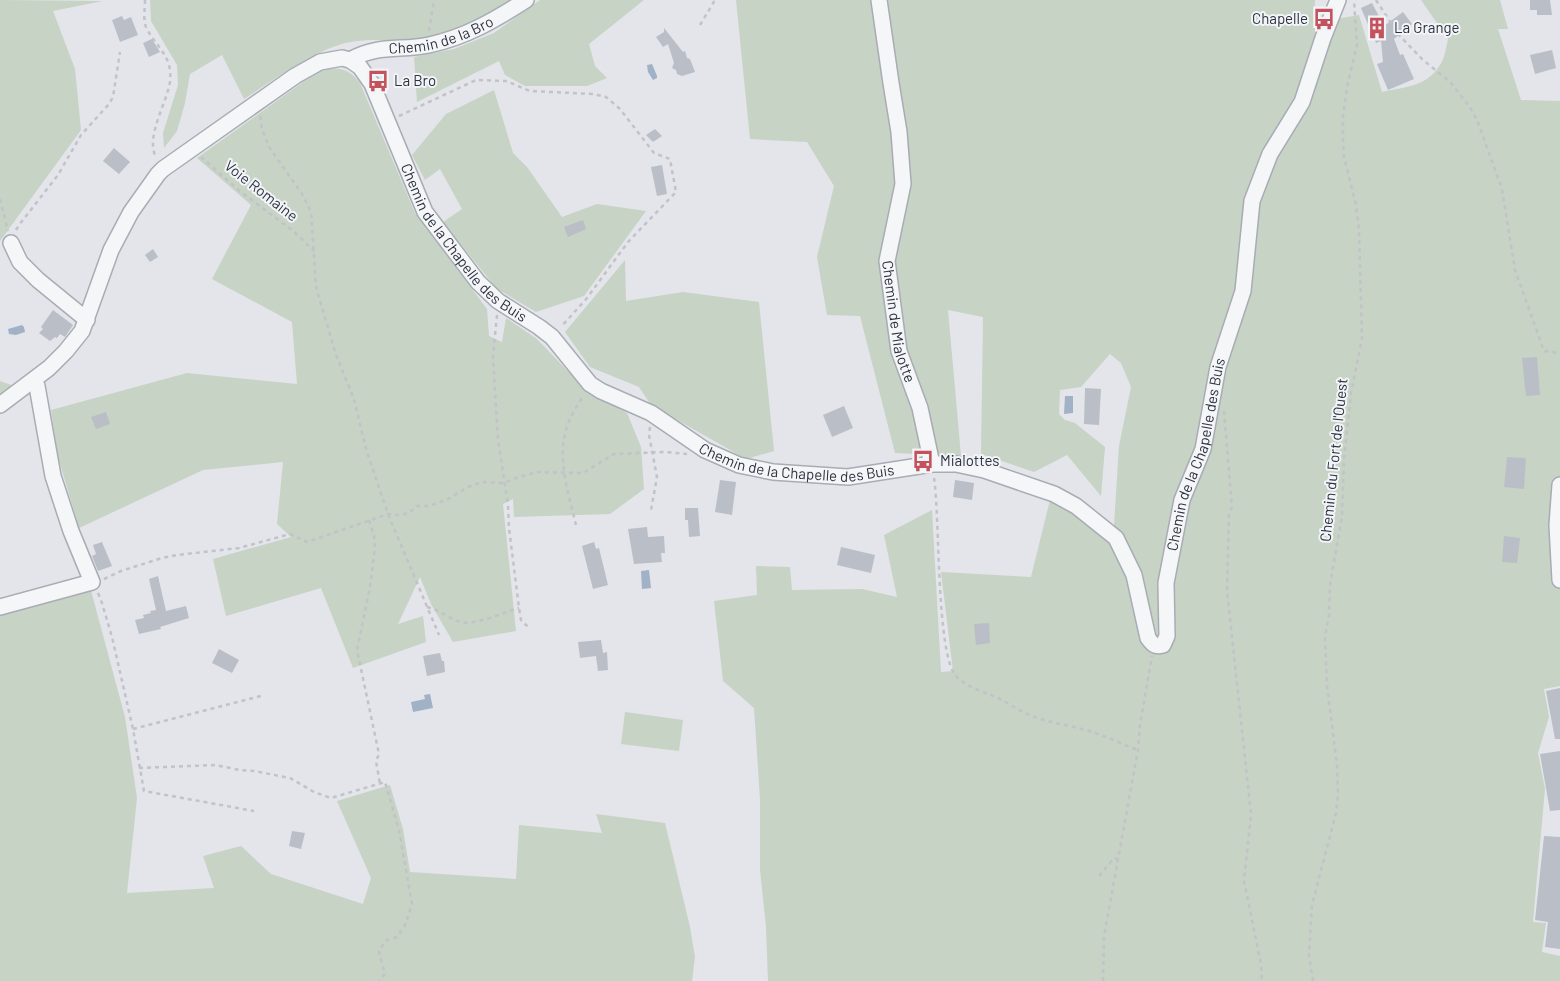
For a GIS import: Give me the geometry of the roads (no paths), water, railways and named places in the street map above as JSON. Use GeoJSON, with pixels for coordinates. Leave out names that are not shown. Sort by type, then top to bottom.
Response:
{"type":"FeatureCollection","features":[{"type":"Feature","properties":{"kind":"street","name":"Chemin de la Bro"},"geometry":{"type":"LineString","coordinates":[[350,60],[362,53],[377,49],[426,45],[454,39],[489,24],[526,0]]}},
{"type":"Feature","properties":{"kind":"street","name":"Chemin de Mialotte"},"geometry":{"type":"LineString","coordinates":[[879,0],[899,132],[903,184],[887,261],[899,351],[920,408],[932,464]]}},
{"type":"Feature","properties":{"kind":"street","name":"Chemin de la Chapelle des Buis"},"geometry":{"type":"LineString","coordinates":[[350,60],[360,67],[372,84],[425,212],[478,282],[498,301],[539,327],[552,338],[590,384],[601,391],[651,413],[705,450],[739,465],[773,472],[848,477],[932,464],[956,464],[984,470],[1054,494],[1076,506],[1116,538],[1134,575],[1148,638],[1153,645],[1158,646],[1164,645],[1167,636],[1166,582],[1182,500],[1203,449],[1218,367],[1243,291],[1252,201],[1270,154],[1302,102],[1338,0]]}},
{"type":"Feature","properties":{"kind":"street"},"geometry":{"type":"LineString","coordinates":[[0,405],[34,380],[66,352],[82,331],[111,250],[118,236],[131,212],[163,169],[295,76],[320,62],[342,58],[350,60]]}},
{"type":"Feature","properties":{"kind":"street"},"geometry":{"type":"LineString","coordinates":[[11,243],[20,262],[38,280],[87,320]]}},
{"type":"Feature","properties":{"kind":"street"},"geometry":{"type":"LineString","coordinates":[[0,607],[92,582],[71,531],[54,476],[37,386],[34,380]]}},
{"type":"Feature","properties":{"kind":"street"},"geometry":{"type":"LineString","coordinates":[[1560,485],[1557,526],[1560,580]]}},
{"type":"Feature","properties":{"kind":"water"},"geometry":{"type":"Polygon","coordinates":[[[652,64],[657,76],[653,80],[648,72],[647,65],[652,64]]]}},
{"type":"Feature","properties":{"kind":"water"},"geometry":{"type":"Polygon","coordinates":[[[22,325],[25,332],[16,335],[9,334],[8,329],[22,325]]]}},
{"type":"Feature","properties":{"kind":"water"},"geometry":{"type":"Polygon","coordinates":[[[1065,396],[1073,396],[1073,413],[1064,414],[1065,396]]]}},
{"type":"Feature","properties":{"kind":"water"},"geometry":{"type":"Polygon","coordinates":[[[649,570],[651,588],[642,589],[641,571],[649,570]]]}},
{"type":"Feature","properties":{"kind":"water"},"geometry":{"type":"Polygon","coordinates":[[[430,694],[433,708],[413,712],[411,702],[425,699],[424,695],[430,694]]]}},
{"type":"Feature","properties":{"kind":"place","name":"Chapelle"},"geometry":{"type":"Point","coordinates":[1324,19]}},
{"type":"Feature","properties":{"kind":"place","name":"La Grange"},"geometry":{"type":"Point","coordinates":[1377,28]}},
{"type":"Feature","properties":{"kind":"place","name":"La Bro"},"geometry":{"type":"Point","coordinates":[378,81]}},
{"type":"Feature","properties":{"kind":"place","name":"Mialottes"},"geometry":{"type":"Point","coordinates":[923,461]}}]}
